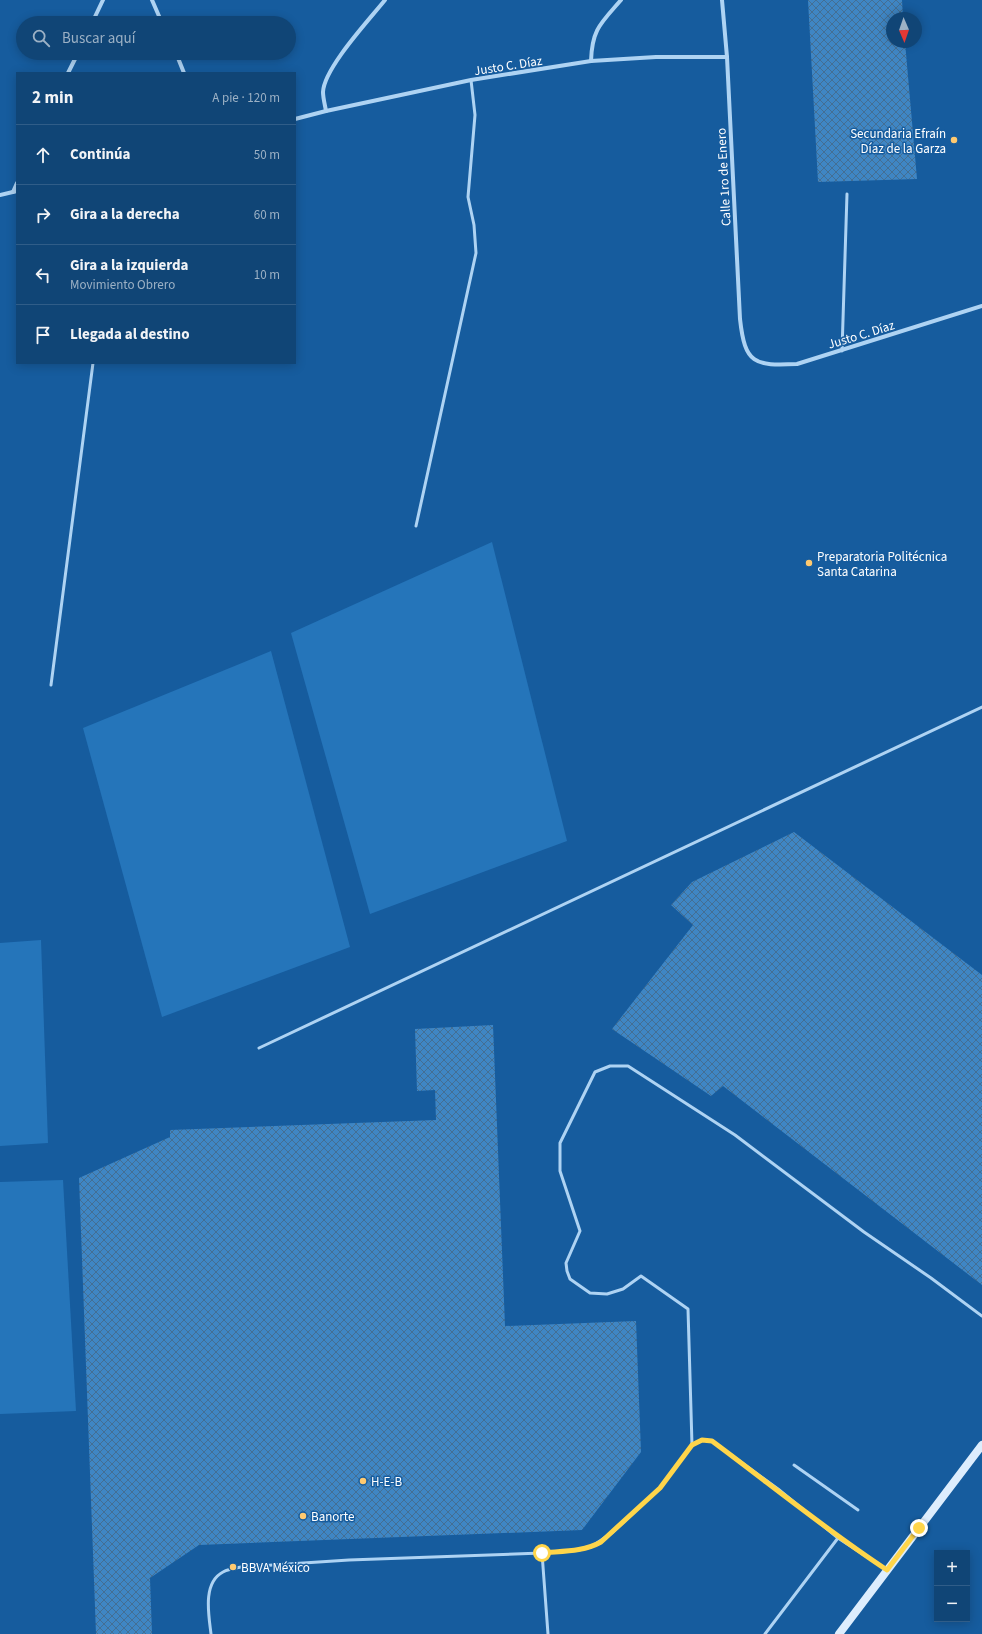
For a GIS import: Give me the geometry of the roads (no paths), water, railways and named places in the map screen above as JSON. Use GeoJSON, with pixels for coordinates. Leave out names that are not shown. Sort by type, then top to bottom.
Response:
{"type":"FeatureCollection","features":[{"type":"Feature","properties":{"kind":"street"},"geometry":{"type":"LineString","coordinates":[[95,16],[103,0]]}},
{"type":"Feature","properties":{"kind":"street"},"geometry":{"type":"LineString","coordinates":[[152,0],[159,16]]}},
{"type":"Feature","properties":{"kind":"street"},"geometry":{"type":"LineString","coordinates":[[326,111],[323,92],[326,78],[333,65],[385,0]]}},
{"type":"Feature","properties":{"kind":"street"},"geometry":{"type":"LineString","coordinates":[[591,62],[594,36],[600,25],[621,0]]}},
{"type":"Feature","properties":{"kind":"street","name":"Calle 1ro de Enero"},"geometry":{"type":"LineString","coordinates":[[722,0],[727,57],[740,319],[742,338],[746,352]]}},
{"type":"Feature","properties":{"kind":"street","name":"Justo C. Díaz"},"geometry":{"type":"LineString","coordinates":[[296,119],[471,80],[591,62],[656,58],[727,57]]}},
{"type":"Feature","properties":{"kind":"street"},"geometry":{"type":"LineString","coordinates":[[68,72],[74,60]]}},
{"type":"Feature","properties":{"kind":"street"},"geometry":{"type":"LineString","coordinates":[[179,60],[184,72]]}},
{"type":"Feature","properties":{"kind":"street"},"geometry":{"type":"LineString","coordinates":[[0,195],[15,192]]}},
{"type":"Feature","properties":{"kind":"street","name":"Justo C. Díaz"},"geometry":{"type":"LineString","coordinates":[[746,352],[755,360],[772,365],[797,364],[982,306]]}},
{"type":"Feature","properties":{"kind":"street"},"geometry":{"type":"LineString","coordinates":[[839,1634],[982,1445]]}},
{"type":"Feature","properties":{"kind":"lane"},"geometry":{"type":"LineString","coordinates":[[416,526],[476,253],[474,225],[468,197],[474,115],[471,80]]}},
{"type":"Feature","properties":{"kind":"lane"},"geometry":{"type":"LineString","coordinates":[[842,351],[847,194]]}},
{"type":"Feature","properties":{"kind":"lane"},"geometry":{"type":"LineString","coordinates":[[51,685],[93,364]]}},
{"type":"Feature","properties":{"kind":"lane"},"geometry":{"type":"LineString","coordinates":[[259,1048],[982,707]]}},
{"type":"Feature","properties":{"kind":"lane"},"geometry":{"type":"LineString","coordinates":[[692,1445],[688,1309],[641,1276],[623,1289],[607,1294],[590,1293],[570,1279],[567,1271],[566,1263],[580,1232],[560,1171],[560,1143],[595,1072],[610,1066],[628,1066],[735,1135],[864,1232],[931,1278],[982,1316]]}},
{"type":"Feature","properties":{"kind":"lane"},"geometry":{"type":"LineString","coordinates":[[210,1634],[208,1600],[211,1588],[221,1572],[241,1567],[349,1560],[542,1553],[579,1550],[591,1547],[601,1542],[660,1488],[692,1445],[702,1440],[712,1441],[778,1489],[838,1538],[887,1570]]}},
{"type":"Feature","properties":{"kind":"lane"},"geometry":{"type":"LineString","coordinates":[[794,1466],[858,1510]]}},
{"type":"Feature","properties":{"kind":"lane"},"geometry":{"type":"LineString","coordinates":[[765,1634],[838,1538]]}},
{"type":"Feature","properties":{"kind":"lane"},"geometry":{"type":"LineString","coordinates":[[542,1553],[548,1634]]}},
{"type":"Feature","properties":{"kind":"place","name":"Secundaria Efraín Díaz de la Garza"},"geometry":{"type":"Point","coordinates":[954,140]}},
{"type":"Feature","properties":{"kind":"place","name":"Preparatoria Politécnica Santa Catarina"},"geometry":{"type":"Point","coordinates":[809,563]}},
{"type":"Feature","properties":{"kind":"place","name":"H-E-B"},"geometry":{"type":"Point","coordinates":[363,1481]}},
{"type":"Feature","properties":{"kind":"place","name":"Banorte"},"geometry":{"type":"Point","coordinates":[303,1516]}},
{"type":"Feature","properties":{"kind":"place","name":"BBVA México"},"geometry":{"type":"Point","coordinates":[233,1567]}}]}
